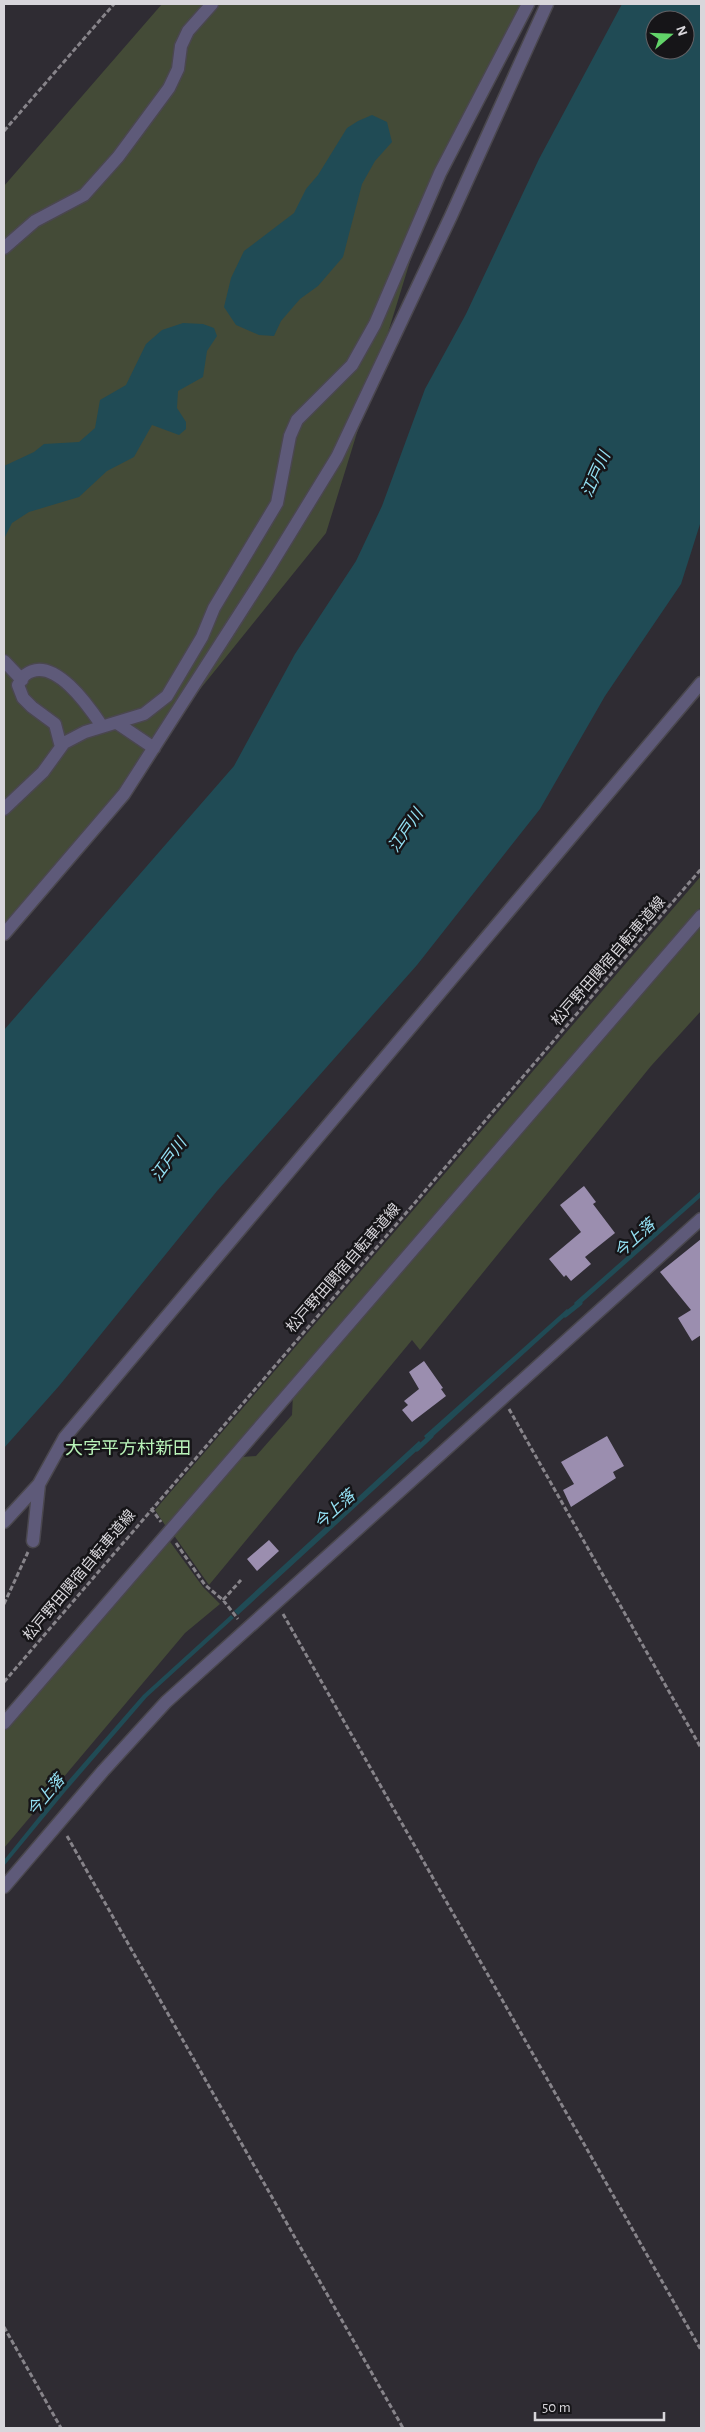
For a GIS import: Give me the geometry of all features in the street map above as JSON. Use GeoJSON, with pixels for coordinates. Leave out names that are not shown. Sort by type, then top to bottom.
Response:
{"type":"FeatureCollection","features":[{"type":"Feature","properties":{"kind":"lane"},"geometry":{"type":"LineString","coordinates":[[4,248],[35,221],[78,200],[96,183],[169,88],[178,69],[181,46],[188,31],[212,4]]}},
{"type":"Feature","properties":{"kind":"lane"},"geometry":{"type":"LineString","coordinates":[[4,809],[43,772],[64,742],[102,726],[144,714],[167,696],[202,636],[214,608],[277,503],[290,436],[297,420],[352,365],[363,347],[430,201],[440,173],[528,4]]}},
{"type":"Feature","properties":{"kind":"lane"},"geometry":{"type":"LineString","coordinates":[[4,934],[104,820],[154,748],[280,552],[336,457],[451,216],[490,127],[533,39],[547,4]]}},
{"type":"Feature","properties":{"kind":"lane"},"geometry":{"type":"LineString","coordinates":[[4,661],[22,680]]}},
{"type":"Feature","properties":{"kind":"lane"},"geometry":{"type":"LineString","coordinates":[[61,747],[55,724],[23,698],[18,685],[25,675],[40,670],[62,678],[89,705],[102,726]]}},
{"type":"Feature","properties":{"kind":"lane"},"geometry":{"type":"LineString","coordinates":[[4,1522],[38,1484],[65,1437],[701,683]]}},
{"type":"Feature","properties":{"kind":"lane"},"geometry":{"type":"LineString","coordinates":[[117,723],[154,748]]}},
{"type":"Feature","properties":{"kind":"lane"},"geometry":{"type":"LineString","coordinates":[[4,1723],[701,916]]}},
{"type":"Feature","properties":{"kind":"lane"},"geometry":{"type":"LineString","coordinates":[[4,1887],[145,1724],[276,1602],[701,1219]]}},
{"type":"Feature","properties":{"kind":"lane"},"geometry":{"type":"LineString","coordinates":[[33,1541],[38,1484]]}},
{"type":"Feature","properties":{"kind":"path"},"geometry":{"type":"LineString","coordinates":[[4,131],[114,4]]}},
{"type":"Feature","properties":{"kind":"path","name":"松戸野田関宿自転車道線"},"geometry":{"type":"LineString","coordinates":[[4,1682],[701,869]]}},
{"type":"Feature","properties":{"kind":"path"},"geometry":{"type":"LineString","coordinates":[[503,1398],[701,1748]]}},
{"type":"Feature","properties":{"kind":"path"},"geometry":{"type":"LineString","coordinates":[[4,1604],[33,1541]]}},
{"type":"Feature","properties":{"kind":"path"},"geometry":{"type":"LineString","coordinates":[[224,1600],[241,1580]]}},
{"type":"Feature","properties":{"kind":"path"},"geometry":{"type":"LineString","coordinates":[[205,1585],[224,1600],[241,1623]]}},
{"type":"Feature","properties":{"kind":"path"},"geometry":{"type":"LineString","coordinates":[[276,1602],[701,2350]]}},
{"type":"Feature","properties":{"kind":"path"},"geometry":{"type":"LineString","coordinates":[[59,1822],[403,2428]]}},
{"type":"Feature","properties":{"kind":"path"},"geometry":{"type":"LineString","coordinates":[[4,2328],[61,2428]]}},
{"type":"Feature","properties":{"kind":"green space"},"geometry":{"type":"Polygon","coordinates":[[[162,4],[530,4],[429,200],[326,533],[143,760],[4,927],[4,186],[162,4]]]}},
{"type":"Feature","properties":{"kind":"green space"},"geometry":{"type":"Polygon","coordinates":[[[701,876],[701,907],[167,1528],[155,1510],[701,876]]]}},
{"type":"Feature","properties":{"kind":"green space"},"geometry":{"type":"Polygon","coordinates":[[[701,922],[701,1011],[651,1066],[420,1350],[412,1340],[209,1585],[173,1534],[241,1457],[256,1456],[292,1415],[293,1394],[701,922]]]}},
{"type":"Feature","properties":{"kind":"green space"},"geometry":{"type":"Polygon","coordinates":[[[168,1539],[203,1587],[220,1604],[185,1633],[4,1848],[4,1729],[168,1539]]]}},
{"type":"Feature","properties":{"kind":"water","name":"江戸川"},"geometry":{"type":"Polygon","coordinates":[[[622,4],[701,4],[701,521],[681,584],[605,696],[540,809],[417,965],[217,1191],[59,1386],[4,1448],[4,1030],[234,766],[295,654],[356,561],[382,506],[425,389],[466,314],[539,159],[622,4]]]}},
{"type":"Feature","properties":{"kind":"water"},"geometry":{"type":"Polygon","coordinates":[[[372,115],[387,122],[392,142],[375,161],[362,184],[343,257],[318,286],[300,299],[281,321],[274,336],[259,335],[236,325],[224,307],[231,278],[244,251],[294,213],[306,189],[318,175],[347,128],[372,115]]]}},
{"type":"Feature","properties":{"kind":"water"},"geometry":{"type":"Polygon","coordinates":[[[183,323],[203,324],[214,328],[217,336],[207,351],[203,377],[178,391],[177,408],[186,422],[186,429],[179,435],[152,425],[134,457],[107,471],[79,497],[29,512],[12,523],[4,539],[4,466],[34,452],[44,444],[79,442],[95,428],[100,400],[126,385],[146,344],[162,330],[183,323]]]}},
{"type":"Feature","properties":{"kind":"water"},"geometry":{"type":"Polygon","coordinates":[[[701,1191],[701,1197],[577,1307],[574,1303],[701,1191]]]}},
{"type":"Feature","properties":{"kind":"water"},"geometry":{"type":"Polygon","coordinates":[[[567,1309],[570,1312],[428,1441],[424,1436],[567,1309]]]}},
{"type":"Feature","properties":{"kind":"water"},"geometry":{"type":"Polygon","coordinates":[[[419,1441],[423,1445],[238,1615],[234,1611],[419,1441]]]}},
{"type":"Feature","properties":{"kind":"water"},"geometry":{"type":"Polygon","coordinates":[[[231,1615],[234,1618],[147,1697],[4,1866],[4,1860],[62,1788],[143,1695],[231,1615]]]}},
{"type":"Feature","properties":{"kind":"building"},"geometry":{"type":"Polygon","coordinates":[[[584,1186],[596,1202],[593,1204],[615,1233],[585,1257],[591,1264],[571,1281],[566,1275],[564,1277],[549,1259],[581,1232],[560,1205],[584,1186]]]}},
{"type":"Feature","properties":{"kind":"building"},"geometry":{"type":"Polygon","coordinates":[[[701,1239],[701,1335],[692,1341],[678,1318],[691,1310],[660,1272],[701,1239]]]}},
{"type":"Feature","properties":{"kind":"building"},"geometry":{"type":"Polygon","coordinates":[[[424,1361],[443,1388],[441,1389],[446,1396],[412,1422],[402,1410],[408,1405],[404,1401],[419,1389],[409,1372],[424,1361]]]}},
{"type":"Feature","properties":{"kind":"building"},"geometry":{"type":"Polygon","coordinates":[[[607,1436],[624,1466],[613,1472],[616,1478],[571,1507],[563,1490],[574,1484],[561,1462],[607,1436]]]}},
{"type":"Feature","properties":{"kind":"building"},"geometry":{"type":"Polygon","coordinates":[[[269,1540],[279,1551],[257,1571],[247,1559],[269,1540]]]}},
{"type":"Feature","properties":{"kind":"waterway","name":"今上落"},"geometry":{"type":"LineString","coordinates":[[565,1315],[580,1303]]}},
{"type":"Feature","properties":{"kind":"waterway","name":"今上落"},"geometry":{"type":"LineString","coordinates":[[417,1449],[431,1436]]}},
{"type":"Feature","properties":{"kind":"district","name":"大字平方村新田"},"geometry":{"type":"Point","coordinates":[128,1448]}}]}
